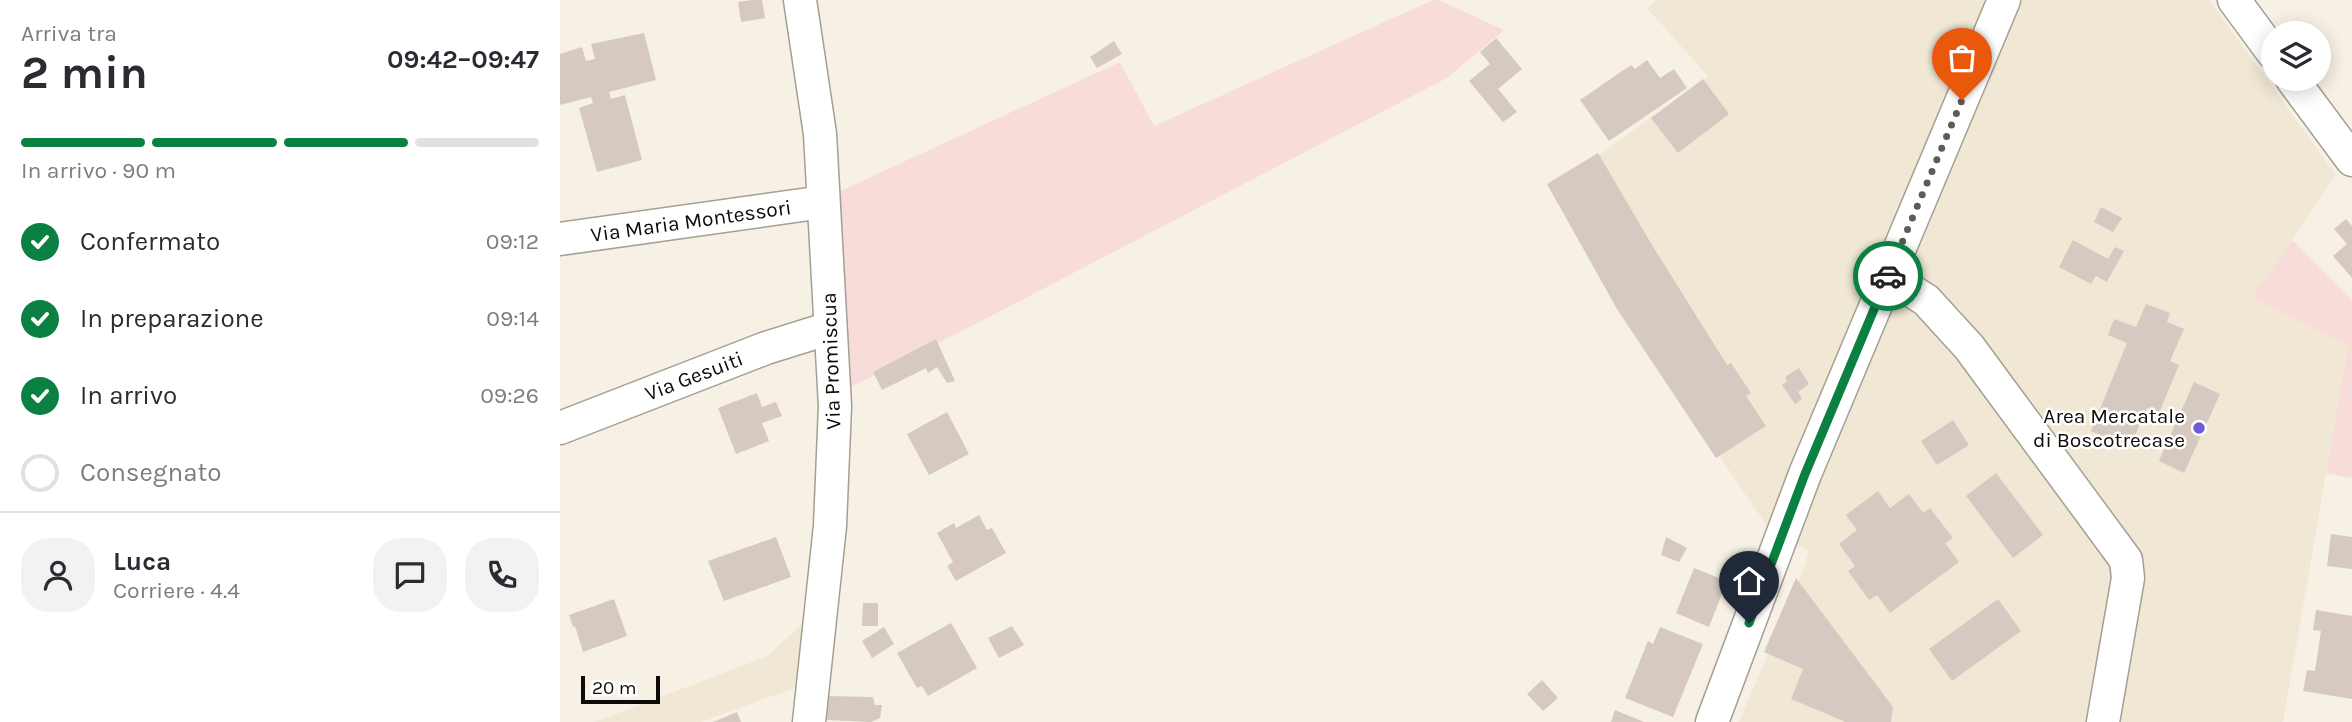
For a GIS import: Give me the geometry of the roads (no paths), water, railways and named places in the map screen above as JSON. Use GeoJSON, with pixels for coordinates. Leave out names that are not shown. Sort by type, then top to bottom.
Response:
{"type":"FeatureCollection","features":[{"type":"Feature","properties":{"kind":"street","name":"Via Promiscua"},"geometry":{"type":"LineString","coordinates":[[800,0],[820,134],[835,406],[830,526],[809,722]]}},
{"type":"Feature","properties":{"kind":"street"},"geometry":{"type":"LineString","coordinates":[[1712,722],[1805,474],[2004,0]]}},
{"type":"Feature","properties":{"kind":"street"},"geometry":{"type":"LineString","coordinates":[[2234,0],[2261,37]]}},
{"type":"Feature","properties":{"kind":"street"},"geometry":{"type":"LineString","coordinates":[[2301,91],[2352,160]]}},
{"type":"Feature","properties":{"kind":"street","name":"Via Maria Montessori"},"geometry":{"type":"LineString","coordinates":[[560,240],[823,202]]}},
{"type":"Feature","properties":{"kind":"street"},"geometry":{"type":"LineString","coordinates":[[1888,276],[1926,300],[1969,347],[2126,559],[2128,578],[2103,722]]}},
{"type":"Feature","properties":{"kind":"street","name":"Via Gesuiti"},"geometry":{"type":"LineString","coordinates":[[560,428],[766,348],[830,328]]}},
{"type":"Feature","properties":{"kind":"place","name":"Area Mercatale di Boscotrecase"},"geometry":{"type":"Point","coordinates":[2199,428]}}]}
